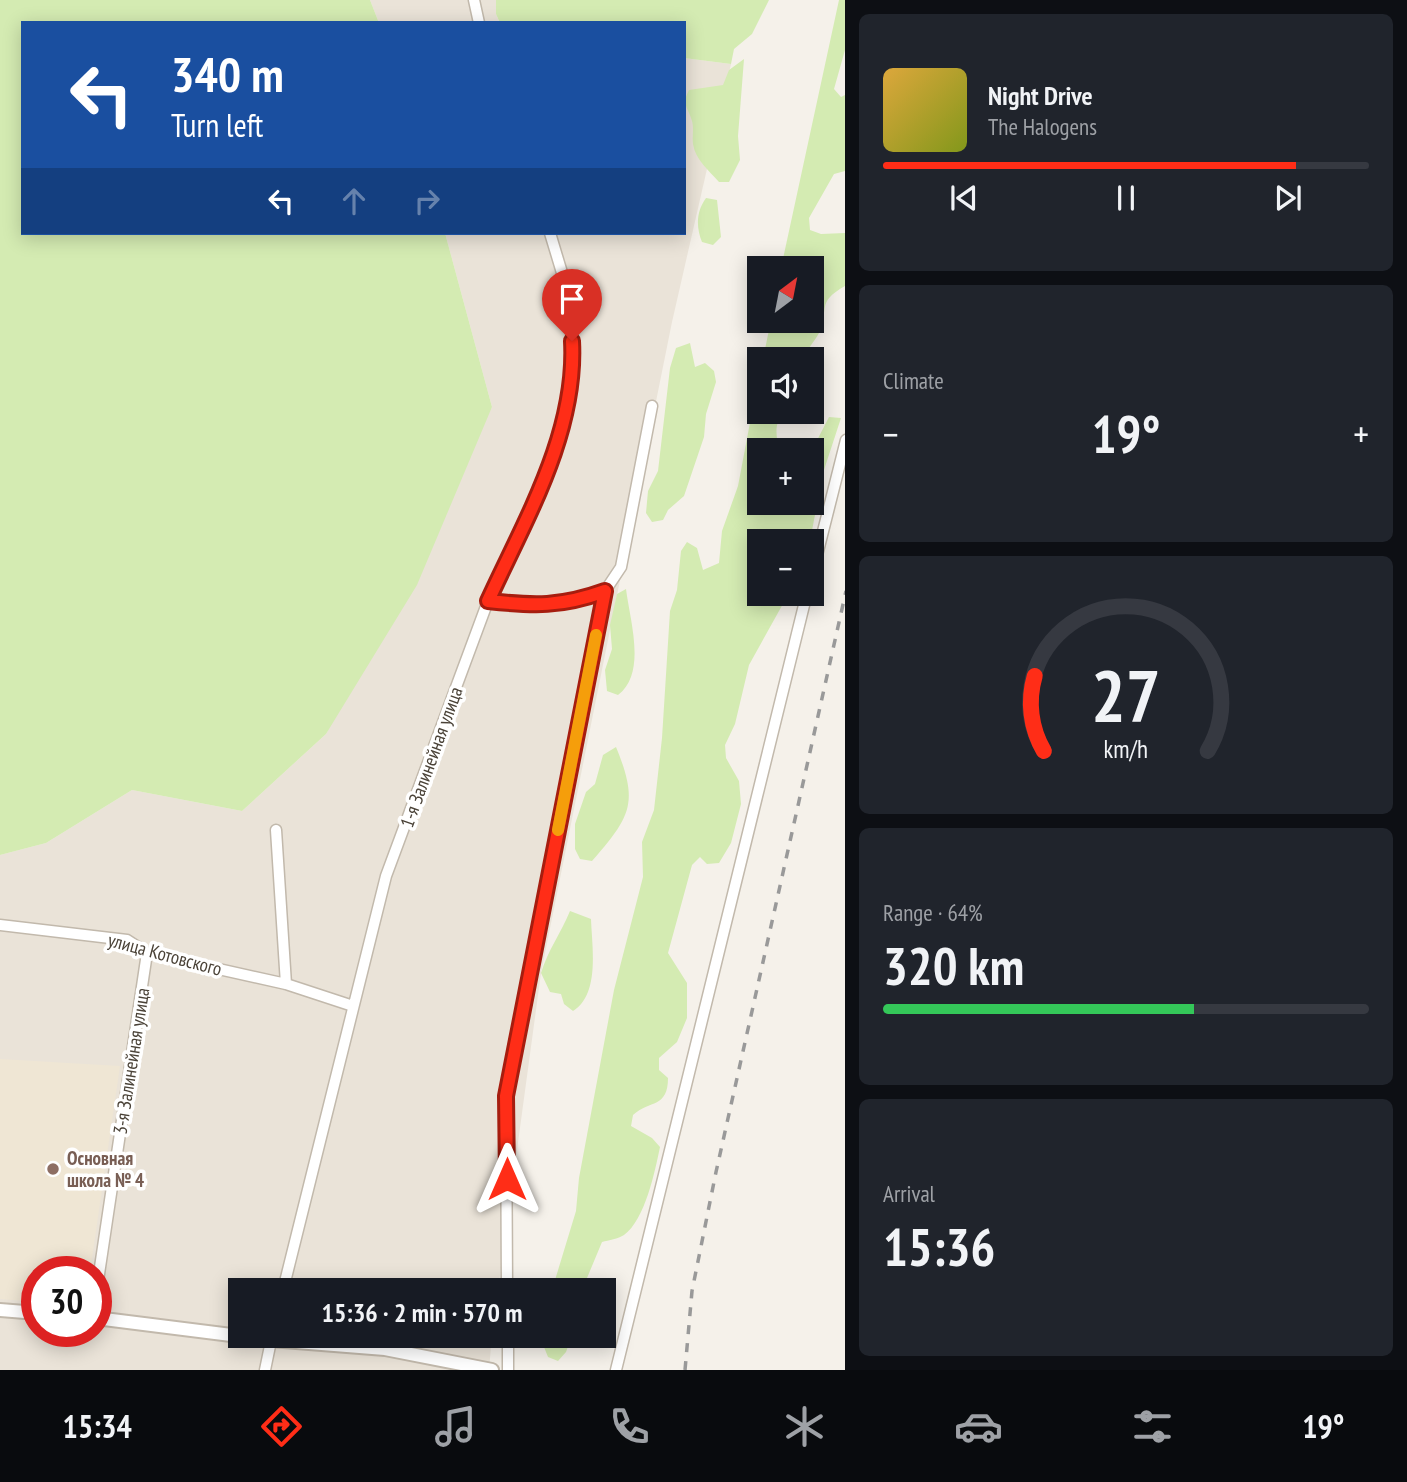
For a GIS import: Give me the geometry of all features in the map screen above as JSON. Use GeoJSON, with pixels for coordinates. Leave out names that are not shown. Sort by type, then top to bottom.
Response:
{"type":"FeatureCollection","features":[{"type":"Feature","properties":{"kind":"street"},"geometry":{"type":"LineString","coordinates":[[474,0],[479,21]]}},
{"type":"Feature","properties":{"kind":"street","name":"1-я Залинейная улица"},"geometry":{"type":"LineString","coordinates":[[287,1278],[386,876],[488,601],[535,500],[564,421],[573,364],[569,296],[551,235]]}},
{"type":"Feature","properties":{"kind":"street"},"geometry":{"type":"LineString","coordinates":[[507,1278],[506,1096],[605,591],[621,567],[652,406]]}},
{"type":"Feature","properties":{"kind":"street"},"geometry":{"type":"LineString","coordinates":[[823,529],[845,440]]}},
{"type":"Feature","properties":{"kind":"street"},"geometry":{"type":"LineString","coordinates":[[616,1370],[804,606]]}},
{"type":"Feature","properties":{"kind":"street"},"geometry":{"type":"LineString","coordinates":[[276,830],[286,984]]}},
{"type":"Feature","properties":{"kind":"street","name":"улица Котовского"},"geometry":{"type":"LineString","coordinates":[[0,925],[127,940],[147,953],[286,984],[353,1006]]}},
{"type":"Feature","properties":{"kind":"street","name":"3-я Залинейная улица"},"geometry":{"type":"LineString","coordinates":[[102,1256],[147,953]]}},
{"type":"Feature","properties":{"kind":"street"},"geometry":{"type":"LineString","coordinates":[[0,1310],[21,1312]]}},
{"type":"Feature","properties":{"kind":"street"},"geometry":{"type":"LineString","coordinates":[[112,1320],[228,1333]]}},
{"type":"Feature","properties":{"kind":"street"},"geometry":{"type":"LineString","coordinates":[[265,1370],[270,1348]]}},
{"type":"Feature","properties":{"kind":"street"},"geometry":{"type":"LineString","coordinates":[[376,1348],[492,1370]]}},
{"type":"Feature","properties":{"kind":"street"},"geometry":{"type":"LineString","coordinates":[[508,1348],[508,1370]]}},
{"type":"Feature","properties":{"kind":"lane"},"geometry":{"type":"LineString","coordinates":[[488,601],[541,607],[575,602],[605,591]]}},
{"type":"Feature","properties":{"kind":"shaded area"},"geometry":{"type":"Polygon","coordinates":[[[370,0],[496,0],[499,21],[378,21],[370,0]]]}},
{"type":"Feature","properties":{"kind":"shaded area"},"geometry":{"type":"Polygon","coordinates":[[[686,58],[731,64],[672,322],[541,973],[500,1278],[228,1278],[228,1348],[491,1348],[489,1370],[0,1370],[0,855],[46,843],[132,790],[242,811],[326,734],[492,407],[446,235],[686,235],[686,58]]]}},
{"type":"Feature","properties":{"kind":"shaded area","name":"Основная школа № 4"},"geometry":{"type":"Polygon","coordinates":[[[0,1059],[120,1066],[92,1256],[21,1256],[21,1301],[0,1299],[0,1059]]]}},
{"type":"Feature","properties":{"kind":"green space"},"geometry":{"type":"Polygon","coordinates":[[[0,0],[370,0],[378,21],[21,21],[21,235],[446,235],[492,407],[417,585],[326,734],[242,811],[132,790],[46,843],[0,855],[0,0]]]}},
{"type":"Feature","properties":{"kind":"green space"},"geometry":{"type":"Polygon","coordinates":[[[496,0],[769,0],[752,34],[734,49],[731,64],[686,58],[686,21],[499,21],[496,0]]]}},
{"type":"Feature","properties":{"kind":"green space"},"geometry":{"type":"Polygon","coordinates":[[[839,0],[845,0],[845,50],[834,89],[841,97],[845,95],[845,171],[834,174],[809,218],[810,230],[821,234],[845,233],[845,286],[826,302],[824,313],[824,256],[784,256],[839,0]]]}},
{"type":"Feature","properties":{"kind":"green space"},"geometry":{"type":"Polygon","coordinates":[[[744,59],[738,136],[740,160],[729,182],[719,182],[696,155],[693,124],[686,99],[689,90],[723,85],[729,70],[744,59]]]}},
{"type":"Feature","properties":{"kind":"green space"},"geometry":{"type":"Polygon","coordinates":[[[706,198],[717,200],[721,237],[713,245],[702,242],[699,231],[699,214],[706,198]]]}},
{"type":"Feature","properties":{"kind":"green space"},"geometry":{"type":"Polygon","coordinates":[[[768,333],[819,333],[810,347],[765,347],[768,333]]]}},
{"type":"Feature","properties":{"kind":"green space"},"geometry":{"type":"Polygon","coordinates":[[[690,343],[695,367],[705,363],[714,371],[716,382],[706,414],[704,437],[684,496],[668,510],[663,520],[652,522],[646,513],[648,491],[658,471],[670,368],[676,348],[690,343]]]}},
{"type":"Feature","properties":{"kind":"green space"},"geometry":{"type":"Polygon","coordinates":[[[829,417],[841,418],[824,470],[824,438],[818,438],[829,417]]]}},
{"type":"Feature","properties":{"kind":"green space"},"geometry":{"type":"Polygon","coordinates":[[[750,424],[778,424],[778,438],[747,438],[750,424]]]}},
{"type":"Feature","properties":{"kind":"green space"},"geometry":{"type":"Polygon","coordinates":[[[747,438],[747,515],[815,515],[812,529],[747,529],[747,606],[782,606],[749,665],[735,724],[725,745],[726,758],[739,781],[741,804],[731,843],[719,863],[707,864],[700,857],[692,865],[668,953],[687,983],[687,1018],[677,1042],[659,1058],[659,1070],[668,1078],[665,1094],[657,1102],[633,1115],[631,1126],[652,1138],[660,1147],[655,1169],[638,1218],[624,1235],[602,1242],[587,1278],[556,1278],[576,1211],[579,1178],[614,990],[643,877],[642,842],[654,810],[662,738],[670,611],[677,590],[681,551],[687,542],[697,548],[703,570],[719,563],[722,531],[738,486],[747,438]]]}},
{"type":"Feature","properties":{"kind":"green space"},"geometry":{"type":"Polygon","coordinates":[[[626,589],[633,631],[634,660],[627,685],[618,695],[607,691],[605,670],[612,649],[610,625],[617,594],[626,589]]]}},
{"type":"Feature","properties":{"kind":"green space"},"geometry":{"type":"Polygon","coordinates":[[[616,747],[627,782],[627,808],[623,820],[592,861],[580,859],[575,849],[575,824],[586,792],[595,784],[603,755],[616,747]]]}},
{"type":"Feature","properties":{"kind":"green space"},"geometry":{"type":"Polygon","coordinates":[[[570,911],[591,919],[593,956],[591,982],[587,993],[582,1003],[573,1011],[564,1004],[561,994],[550,992],[541,973],[570,911]]]}},
{"type":"Feature","properties":{"kind":"green space"},"geometry":{"type":"Polygon","coordinates":[[[544,1348],[567,1348],[558,1361],[548,1357],[544,1348]]]}},
{"type":"Feature","properties":{"kind":"railway"},"geometry":{"type":"LineString","coordinates":[[685,1370],[692,1291],[716,1172],[845,595]]}},
{"type":"Feature","properties":{"kind":"slow traffic"},"geometry":{"type":"LineString","coordinates":[[558,830],[596,635]]}},
{"type":"Feature","properties":{"kind":"place","name":"Основная школа № 4"},"geometry":{"type":"Point","coordinates":[53,1169]}},
{"type":"Feature","properties":{"kind":"route"},"geometry":{"type":"LineString","coordinates":[[507,1179],[506,1096],[605,591],[575,602],[541,607],[488,601],[535,500],[564,421],[573,364],[572,341]]}}]}
